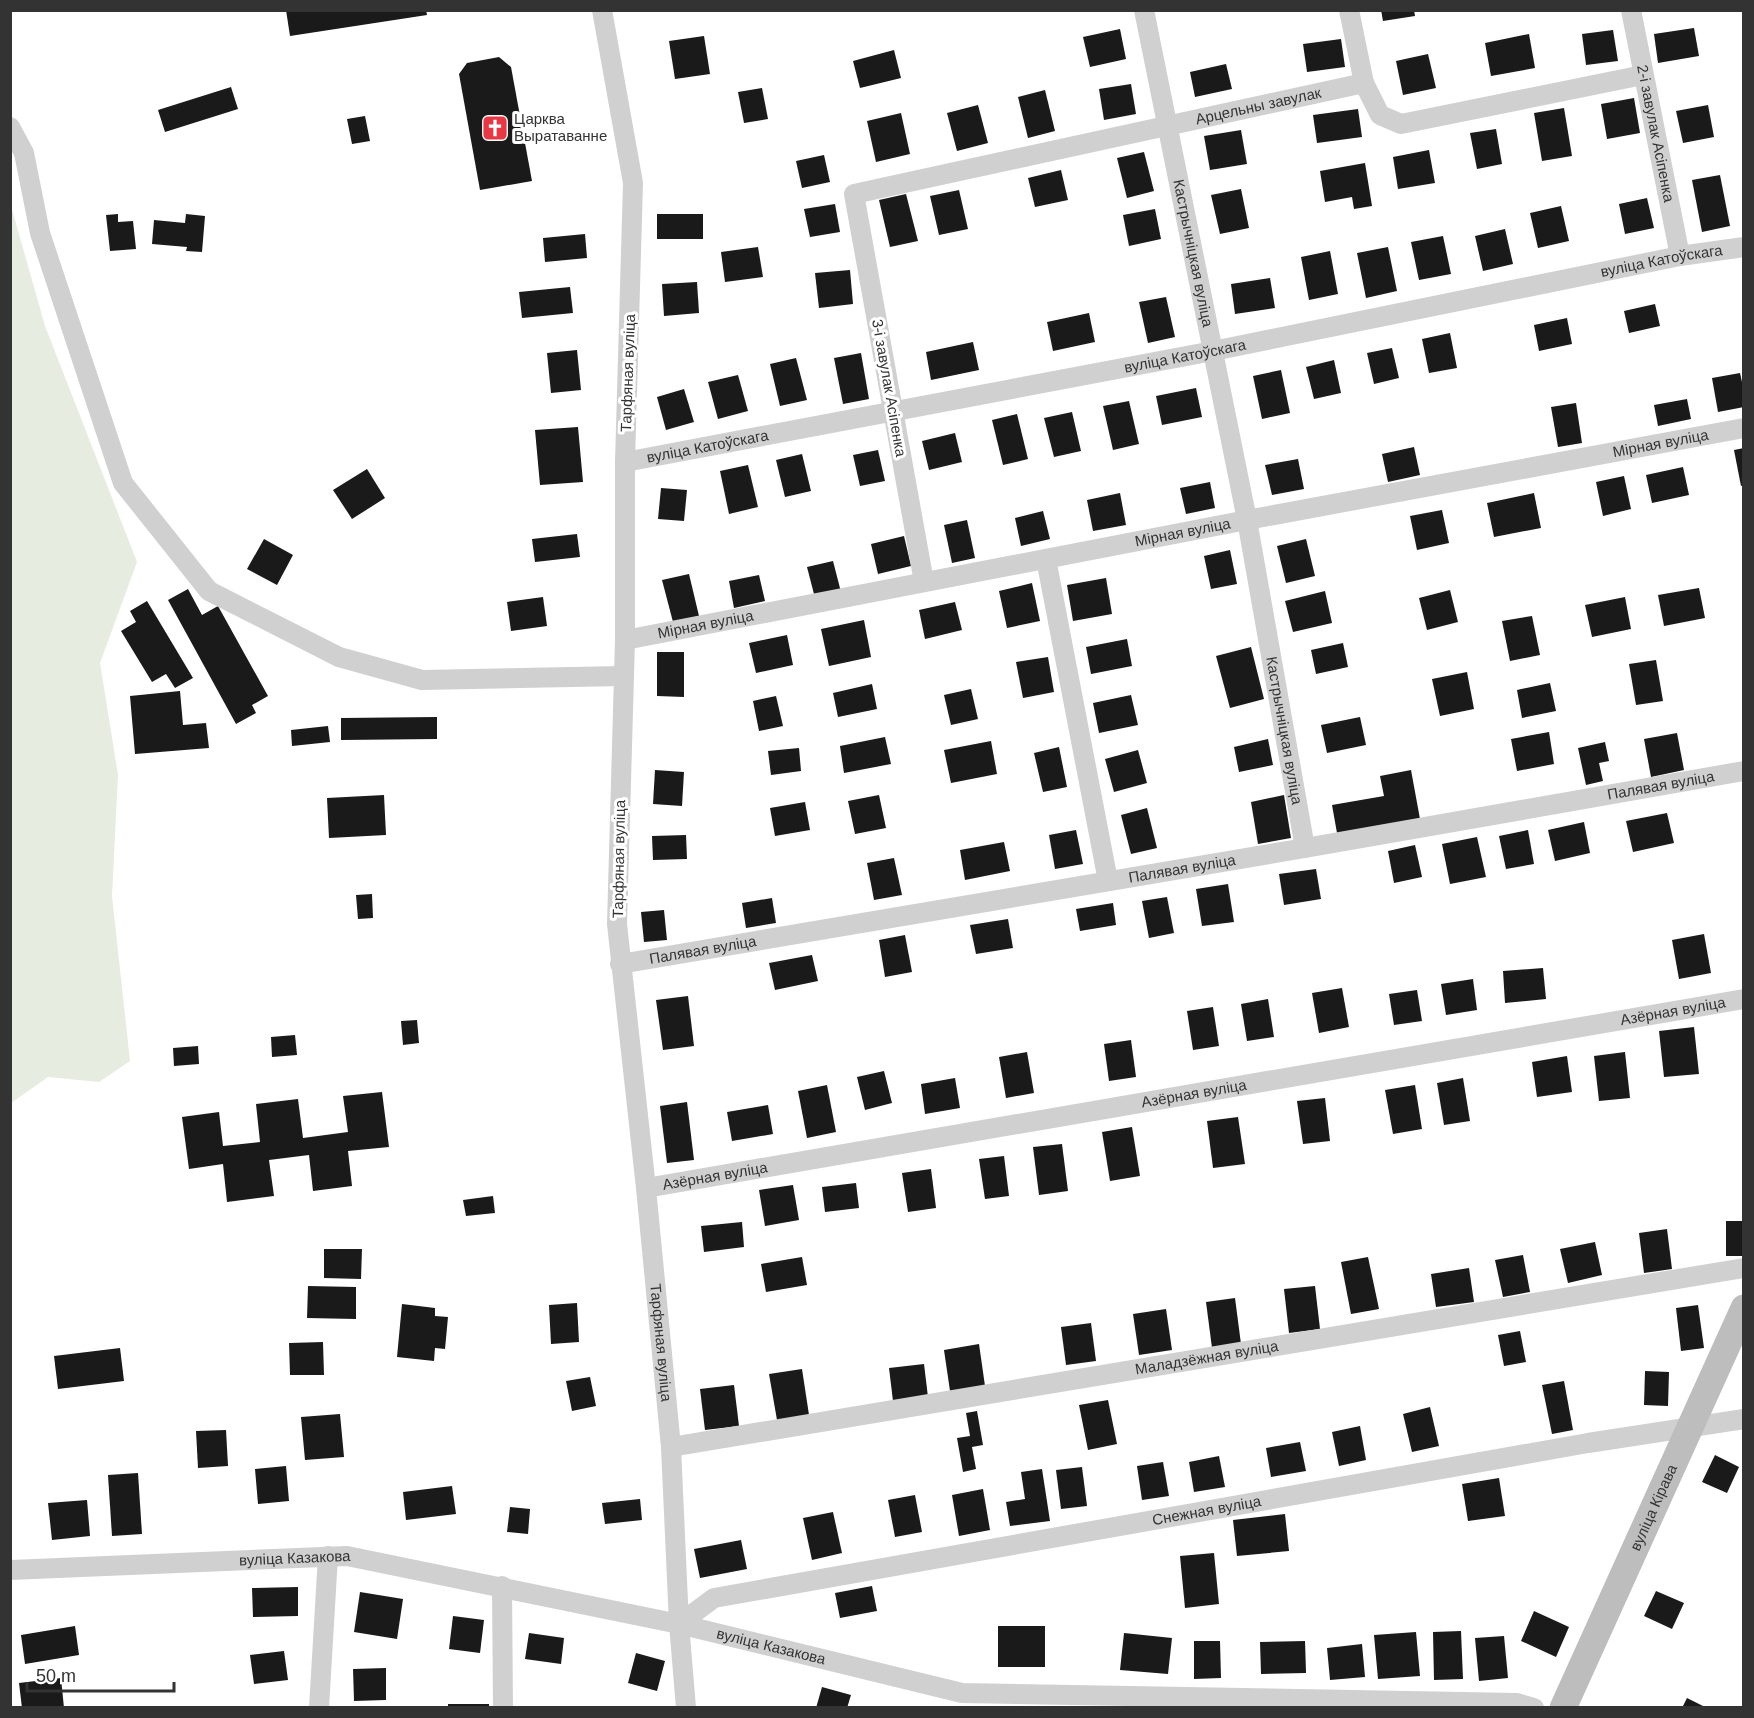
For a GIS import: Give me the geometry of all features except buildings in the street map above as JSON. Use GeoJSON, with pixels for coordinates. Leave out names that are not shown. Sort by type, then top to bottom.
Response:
{"type":"FeatureCollection","features":[{"type":"Feature","properties":{"kind":"main road","name":"вуліца Кірава"},"geometry":{"type":"LineString","coordinates":[[1563,1707],[1691,1428],[1743,1308]]}},
{"type":"Feature","properties":{"kind":"street","name":"Тарфяная вуліца"},"geometry":{"type":"LineString","coordinates":[[602,10],[633,183],[625,462],[625,640],[617,924],[646,1188],[670,1447],[679,1624],[686,1707]]}},
{"type":"Feature","properties":{"kind":"street","name":"Кастрычніцкая вуліца"},"geometry":{"type":"LineString","coordinates":[[1144,10],[1247,520],[1305,848]]}},
{"type":"Feature","properties":{"kind":"street"},"geometry":{"type":"LineString","coordinates":[[1349,10],[1364,83],[1380,115],[1401,124],[1643,75]]}},
{"type":"Feature","properties":{"kind":"street","name":"2-і завулак Асіпенка"},"geometry":{"type":"LineString","coordinates":[[1631,10],[1680,256]]}},
{"type":"Feature","properties":{"kind":"street","name":"Арцельны завулак"},"geometry":{"type":"LineString","coordinates":[[854,194],[1364,83]]}},
{"type":"Feature","properties":{"kind":"street"},"geometry":{"type":"LineString","coordinates":[[10,127],[24,153],[40,232],[123,483],[209,591],[339,657],[422,680],[623,676]]}},
{"type":"Feature","properties":{"kind":"street","name":"3-і завулак Асіпенка"},"geometry":{"type":"LineString","coordinates":[[854,194],[924,582]]}},
{"type":"Feature","properties":{"kind":"street","name":"вуліца Катоўскага"},"geometry":{"type":"LineString","coordinates":[[625,462],[1213,351],[1680,256],[1743,247]]}},
{"type":"Feature","properties":{"kind":"street","name":"Мірная вуліца"},"geometry":{"type":"LineString","coordinates":[[625,640],[1247,520],[1743,428]]}},
{"type":"Feature","properties":{"kind":"street"},"geometry":{"type":"LineString","coordinates":[[1046,559],[1108,881]]}},
{"type":"Feature","properties":{"kind":"street","name":"Палявая вуліца"},"geometry":{"type":"LineString","coordinates":[[620,964],[1743,771]]}},
{"type":"Feature","properties":{"kind":"street","name":"Азёрная вуліца"},"geometry":{"type":"LineString","coordinates":[[646,1188],[1743,999]]}},
{"type":"Feature","properties":{"kind":"street","name":"Маладзёжная вуліца"},"geometry":{"type":"LineString","coordinates":[[670,1447],[1743,1269]]}},
{"type":"Feature","properties":{"kind":"street","name":"Снежная вуліца"},"geometry":{"type":"LineString","coordinates":[[679,1624],[714,1598],[1588,1443],[1743,1419]]}},
{"type":"Feature","properties":{"kind":"street"},"geometry":{"type":"LineString","coordinates":[[319,1707],[328,1556]]}},
{"type":"Feature","properties":{"kind":"street","name":"вуліца Казакова"},"geometry":{"type":"LineString","coordinates":[[10,1570],[347,1556],[679,1624],[962,1700],[1505,1703],[1534,1707]]}},
{"type":"Feature","properties":{"kind":"street"},"geometry":{"type":"LineString","coordinates":[[502,1586],[503,1707]]}},
{"type":"Feature","properties":{"kind":"shaded area"},"geometry":{"type":"Polygon","coordinates":[[[11,206],[45,326],[137,562],[100,663],[118,775],[112,896],[130,1061],[99,1082],[48,1077],[11,1103],[11,206]]]}},
{"type":"Feature","properties":{"kind":"place","name":"Царква Выратаванне"},"geometry":{"type":"Point","coordinates":[495,128]}}]}
